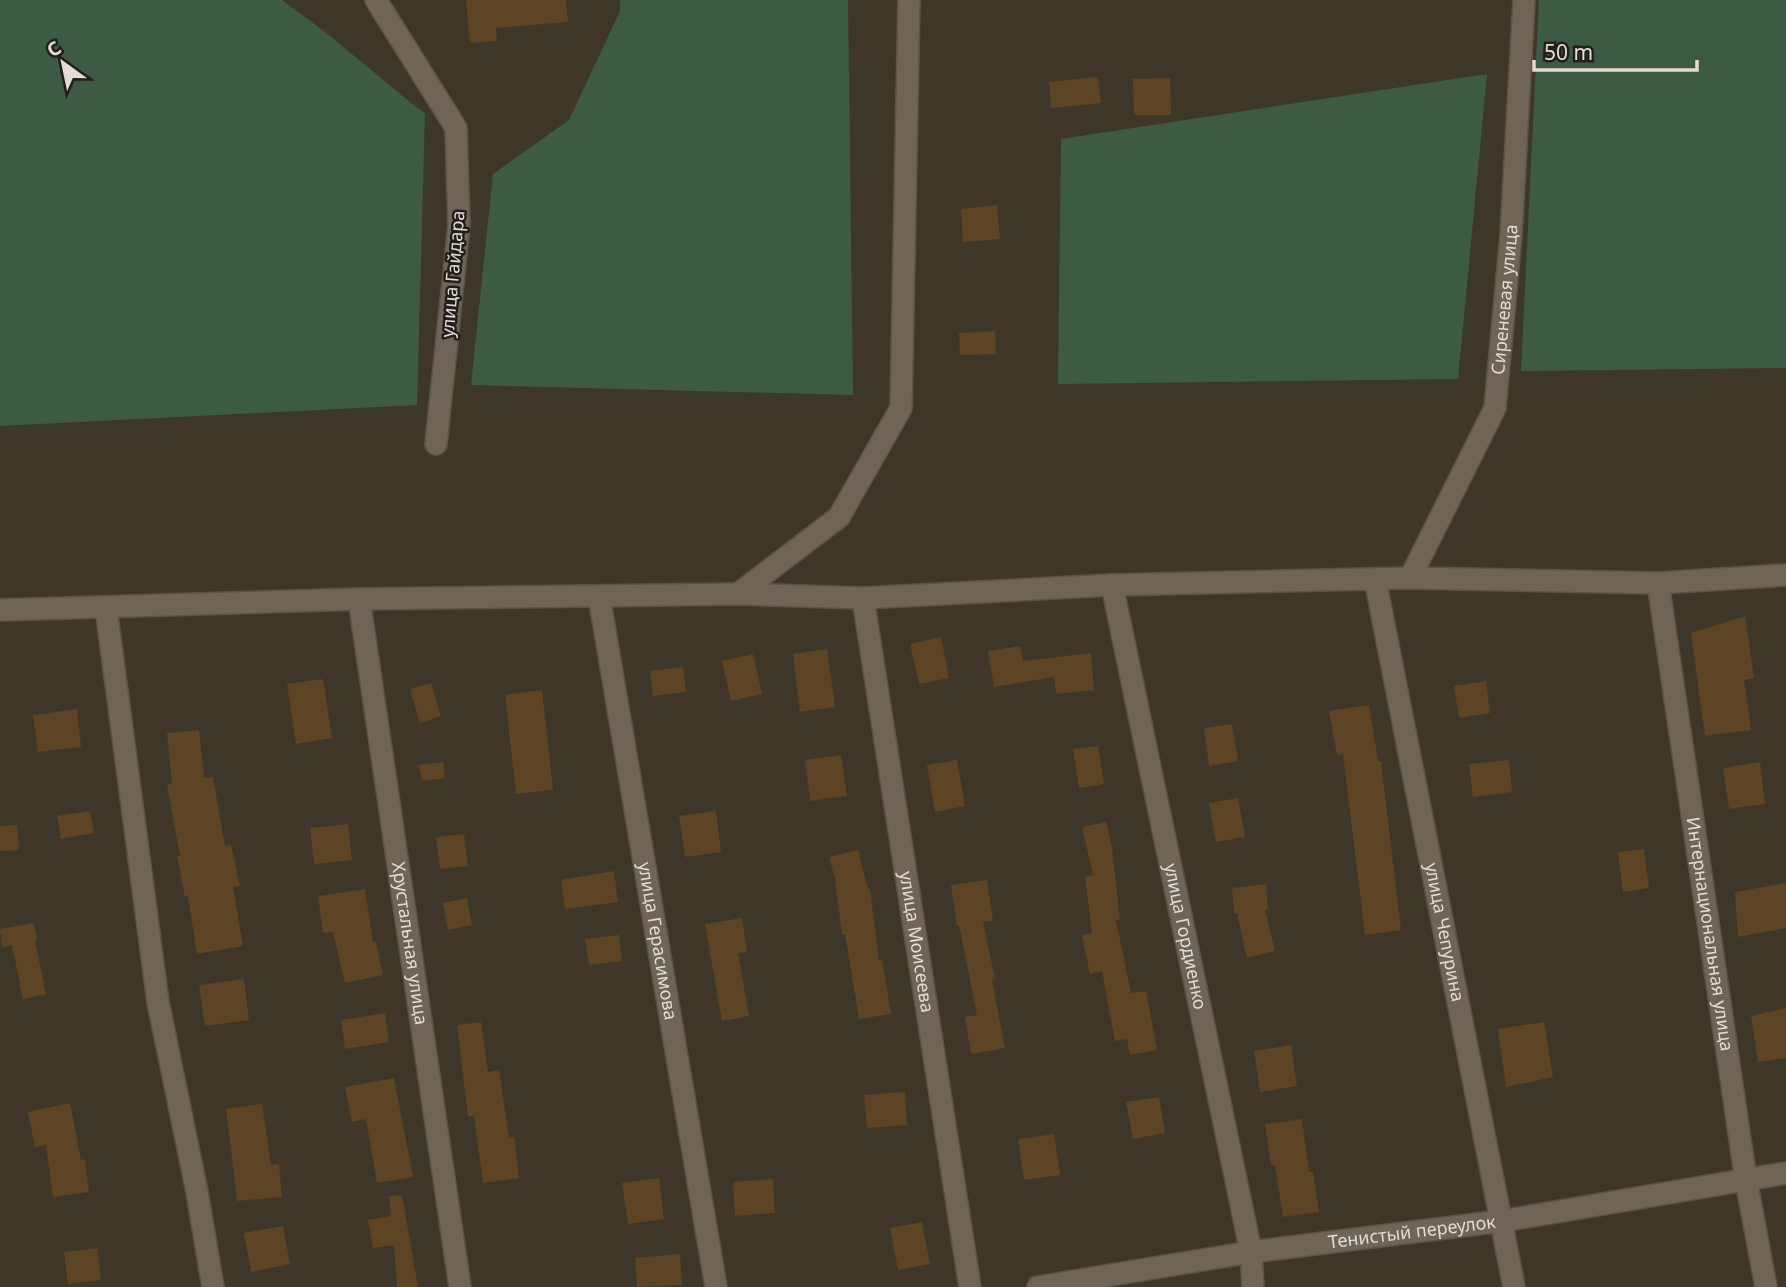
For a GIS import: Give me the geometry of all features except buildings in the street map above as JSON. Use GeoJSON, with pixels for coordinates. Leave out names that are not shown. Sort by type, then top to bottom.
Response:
{"type":"FeatureCollection","features":[{"type":"Feature","properties":{"kind":"street","name":"улица Гайдара"},"geometry":{"type":"LineString","coordinates":[[376,0],[456,128],[459,225],[436,444]]}},
{"type":"Feature","properties":{"kind":"street"},"geometry":{"type":"LineString","coordinates":[[738,594],[839,517],[901,408],[909,0]]}},
{"type":"Feature","properties":{"kind":"street","name":"Сиреневая улица"},"geometry":{"type":"LineString","coordinates":[[1410,578],[1495,408],[1511,235],[1524,0]]}},
{"type":"Feature","properties":{"kind":"street"},"geometry":{"type":"LineString","coordinates":[[0,610],[359,599],[738,594],[863,598],[1112,585],[1410,578],[1658,583],[1786,575]]}},
{"type":"Feature","properties":{"kind":"street","name":"улица Чепурина"},"geometry":{"type":"LineString","coordinates":[[1375,579],[1514,1287]]}},
{"type":"Feature","properties":{"kind":"street","name":"Интернациональная улица"},"geometry":{"type":"LineString","coordinates":[[1658,583],[1746,1180],[1766,1287]]}},
{"type":"Feature","properties":{"kind":"street","name":"улица Гордиенко"},"geometry":{"type":"LineString","coordinates":[[1112,585],[1251,1252],[1253,1287]]}},
{"type":"Feature","properties":{"kind":"street","name":"улица Герасимова"},"geometry":{"type":"LineString","coordinates":[[599,596],[716,1287]]}},
{"type":"Feature","properties":{"kind":"street","name":"улица Моисеева"},"geometry":{"type":"LineString","coordinates":[[863,598],[970,1287]]}},
{"type":"Feature","properties":{"kind":"street","name":"Хрустальная улица"},"geometry":{"type":"LineString","coordinates":[[359,599],[460,1287]]}},
{"type":"Feature","properties":{"kind":"street"},"geometry":{"type":"LineString","coordinates":[[106,608],[158,1002],[197,1192],[213,1287]]}},
{"type":"Feature","properties":{"kind":"street","name":"Тенистый переулок"},"geometry":{"type":"LineString","coordinates":[[1038,1287],[1251,1252],[1502,1221],[1786,1173]]}},
{"type":"Feature","properties":{"kind":"green space"},"geometry":{"type":"Polygon","coordinates":[[[0,0],[282,0],[425,114],[417,405],[0,426],[0,0]]]}},
{"type":"Feature","properties":{"kind":"green space"},"geometry":{"type":"Polygon","coordinates":[[[620,0],[848,0],[853,395],[471,385],[493,174],[569,120],[620,11],[620,0]]]}},
{"type":"Feature","properties":{"kind":"green space"},"geometry":{"type":"Polygon","coordinates":[[[1539,0],[1786,0],[1786,368],[1521,371],[1539,0]]]}},
{"type":"Feature","properties":{"kind":"green space"},"geometry":{"type":"Polygon","coordinates":[[[1487,74],[1458,379],[1058,384],[1061,139],[1487,74]]]}}]}
